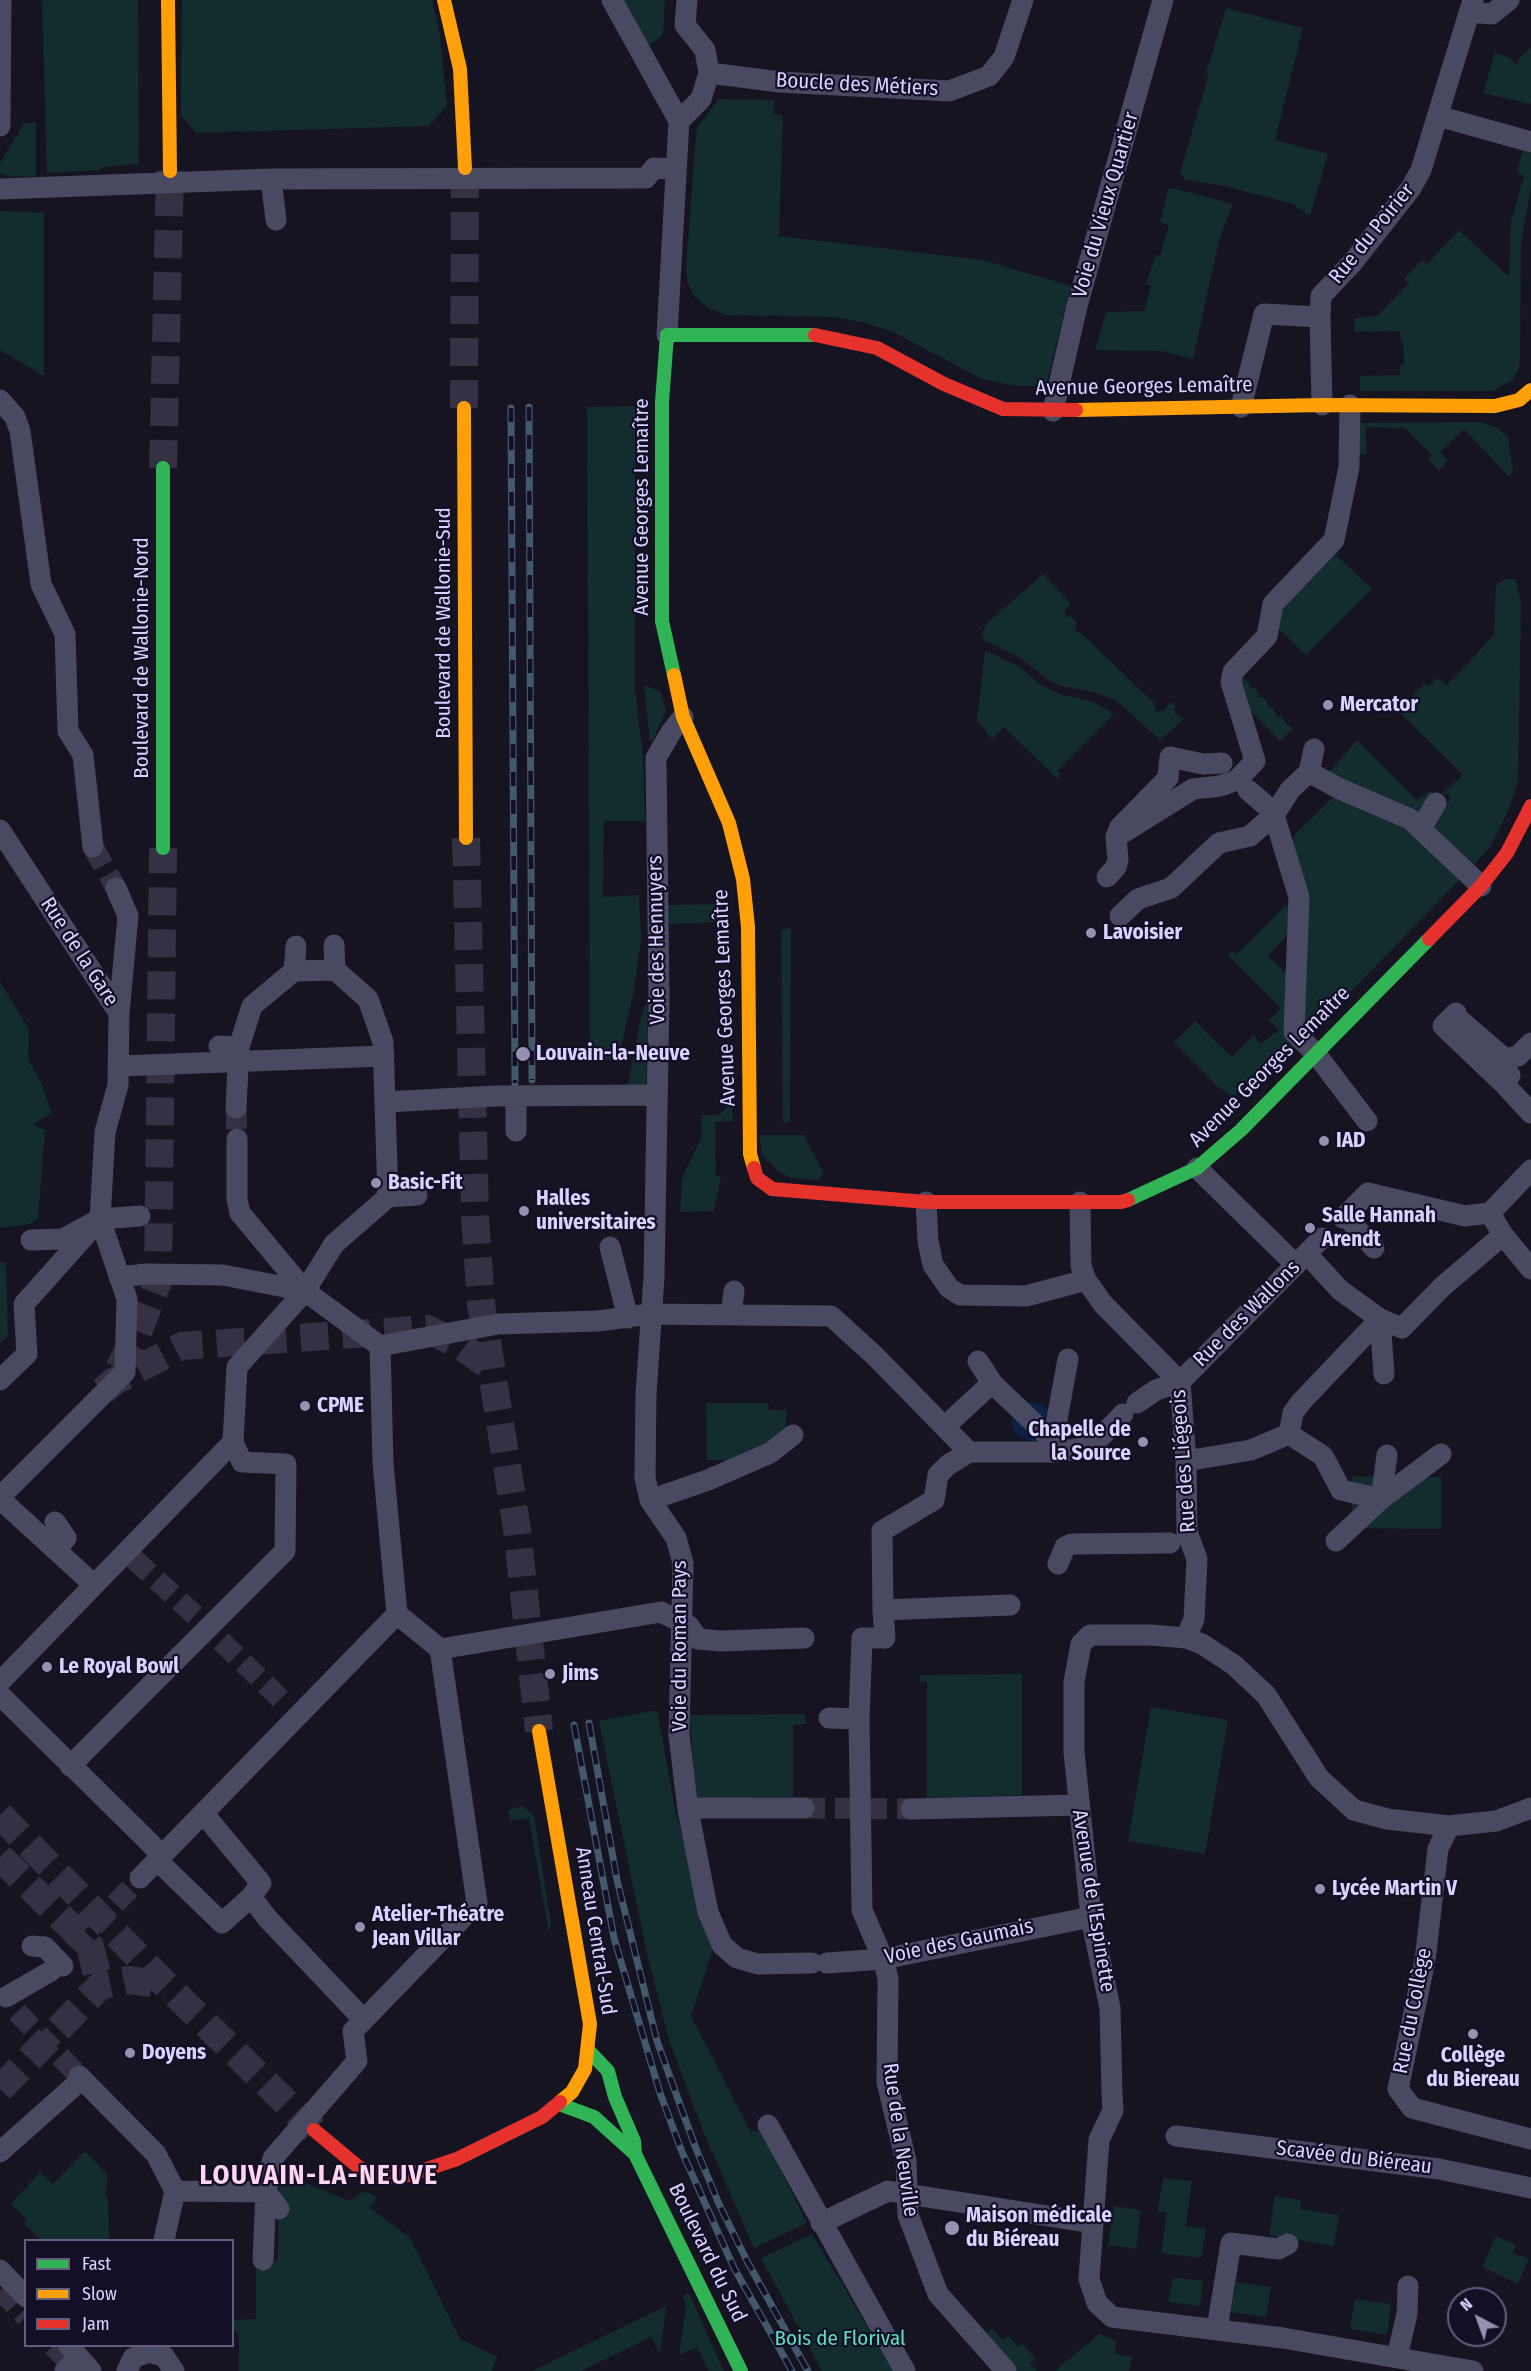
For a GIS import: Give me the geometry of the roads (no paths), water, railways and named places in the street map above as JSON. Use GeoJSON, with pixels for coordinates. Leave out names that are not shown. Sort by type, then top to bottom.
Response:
{"type":"FeatureCollection","features":[{"type":"Feature","properties":{"kind":"street"},"geometry":{"type":"LineString","coordinates":[[0,126],[1,0]]}},
{"type":"Feature","properties":{"kind":"street"},"geometry":{"type":"LineString","coordinates":[[168,0],[170,171]]}},
{"type":"Feature","properties":{"kind":"street"},"geometry":{"type":"LineString","coordinates":[[444,0],[460,69],[465,168]]}},
{"type":"Feature","properties":{"kind":"street"},"geometry":{"type":"LineString","coordinates":[[612,0],[679,121],[667,335]]}},
{"type":"Feature","properties":{"kind":"street"},"geometry":{"type":"LineString","coordinates":[[679,121],[701,99],[709,73],[705,50],[685,25],[687,0]]}},
{"type":"Feature","properties":{"kind":"street","name":"Boucle des Métiers"},"geometry":{"type":"LineString","coordinates":[[709,73],[780,82],[949,91],[989,76],[1004,57],[1023,0]]}},
{"type":"Feature","properties":{"kind":"street","name":"Voie du Vieux Quartier"},"geometry":{"type":"LineString","coordinates":[[1053,411],[1077,306],[1163,0]]}},
{"type":"Feature","properties":{"kind":"street"},"geometry":{"type":"LineString","coordinates":[[1471,6],[1492,14],[1509,0]]}},
{"type":"Feature","properties":{"kind":"street","name":"Rue du Poirier"},"geometry":{"type":"LineString","coordinates":[[1322,405],[1321,296],[1353,262],[1411,188],[1421,170],[1471,6]]}},
{"type":"Feature","properties":{"kind":"street"},"geometry":{"type":"LineString","coordinates":[[1438,116],[1531,142]]}},
{"type":"Feature","properties":{"kind":"street"},"geometry":{"type":"LineString","coordinates":[[0,189],[271,179],[646,178],[654,168],[675,170]]}},
{"type":"Feature","properties":{"kind":"street"},"geometry":{"type":"LineString","coordinates":[[271,179],[276,220]]}},
{"type":"Feature","properties":{"kind":"street"},"geometry":{"type":"LineString","coordinates":[[1241,407],[1264,314],[1320,317]]}},
{"type":"Feature","properties":{"kind":"street","name":"Avenue Georges Lemaître"},"geometry":{"type":"LineString","coordinates":[[1531,390],[1518,400],[1495,406],[1322,405],[1053,411],[1003,409],[944,384],[877,348],[824,335],[667,335],[662,402],[662,621],[683,717],[731,835],[743,879],[748,927],[749,1144],[754,1172],[765,1186],[783,1191],[926,1202],[1121,1202],[1143,1195],[1197,1168],[1241,1130],[1481,886],[1507,853],[1531,806]]}},
{"type":"Feature","properties":{"kind":"street"},"geometry":{"type":"LineString","coordinates":[[0,400],[15,417],[20,431],[41,584],[65,634],[68,731],[83,755],[93,847]]}},
{"type":"Feature","properties":{"kind":"street"},"geometry":{"type":"LineString","coordinates":[[1120,916],[1138,899],[1171,888],[1219,843],[1250,836],[1240,783],[1255,761],[1231,682],[1233,672],[1267,636],[1273,604],[1334,540],[1349,467],[1350,405]]}},
{"type":"Feature","properties":{"kind":"street","name":"Boulevard de Wallonie-Sud"},"geometry":{"type":"LineString","coordinates":[[464,408],[466,838]]}},
{"type":"Feature","properties":{"kind":"street","name":"Boulevard de Wallonie-Nord"},"geometry":{"type":"LineString","coordinates":[[163,468],[163,848]]}},
{"type":"Feature","properties":{"kind":"street","name":"Voie des Hennuyers"},"geometry":{"type":"LineString","coordinates":[[650,1314],[654,1277],[660,931],[655,828],[656,758],[683,717]]}},
{"type":"Feature","properties":{"kind":"street"},"geometry":{"type":"LineString","coordinates":[[1107,877],[1116,867],[1118,860],[1116,837],[1120,827],[1168,778],[1170,757],[1240,783],[1290,790],[1309,772],[1314,749]]}},
{"type":"Feature","properties":{"kind":"street"},"geometry":{"type":"LineString","coordinates":[[1309,772],[1338,788],[1410,819],[1481,886]]}},
{"type":"Feature","properties":{"kind":"street"},"geometry":{"type":"LineString","coordinates":[[1240,783],[1290,836],[1299,897],[1294,1032],[1316,1054],[1367,1121]]}},
{"type":"Feature","properties":{"kind":"street"},"geometry":{"type":"LineString","coordinates":[[1116,837],[1193,789],[1240,783]]}},
{"type":"Feature","properties":{"kind":"street"},"geometry":{"type":"LineString","coordinates":[[1421,830],[1436,803]]}},
{"type":"Feature","properties":{"kind":"street","name":"Rue de la Gare"},"geometry":{"type":"LineString","coordinates":[[0,830],[119,1013],[118,1076],[105,1132],[100,1219]]}},
{"type":"Feature","properties":{"kind":"street"},"geometry":{"type":"LineString","coordinates":[[116,888],[128,916],[119,1013]]}},
{"type":"Feature","properties":{"kind":"street"},"geometry":{"type":"LineString","coordinates":[[334,945],[335,970]]}},
{"type":"Feature","properties":{"kind":"street"},"geometry":{"type":"LineString","coordinates":[[294,971],[296,946]]}},
{"type":"Feature","properties":{"kind":"street"},"geometry":{"type":"LineString","coordinates":[[237,1108],[232,1052],[252,1006],[294,971],[335,970],[368,999],[383,1042],[390,1089],[388,1197]]}},
{"type":"Feature","properties":{"kind":"street"},"geometry":{"type":"LineString","coordinates":[[1531,1042],[1518,1056],[1505,1059],[1489,1039],[1455,1014],[1443,1026],[1507,1080],[1531,1113]]}},
{"type":"Feature","properties":{"kind":"street"},"geometry":{"type":"LineString","coordinates":[[118,1076],[232,1052],[384,1056]]}},
{"type":"Feature","properties":{"kind":"street"},"geometry":{"type":"LineString","coordinates":[[390,1089],[516,1097],[646,1095],[657,1099]]}},
{"type":"Feature","properties":{"kind":"street"},"geometry":{"type":"LineString","coordinates":[[516,1097],[516,1131]]}},
{"type":"Feature","properties":{"kind":"street"},"geometry":{"type":"LineString","coordinates":[[237,1139],[237,1199],[232,1213],[305,1291],[380,1346],[498,1324],[628,1318],[650,1314],[731,1315],[830,1322],[875,1356],[951,1425],[969,1452],[948,1465],[938,1475],[934,1500],[901,1511],[882,1531],[883,1610],[1010,1605]]}},
{"type":"Feature","properties":{"kind":"street"},"geometry":{"type":"LineString","coordinates":[[1197,1168],[1301,1260],[1380,1319],[1402,1328],[1469,1263],[1503,1235]]}},
{"type":"Feature","properties":{"kind":"street"},"geometry":{"type":"LineString","coordinates":[[1374,1248],[1345,1216],[1368,1193],[1465,1216],[1490,1213],[1531,1170]]}},
{"type":"Feature","properties":{"kind":"street"},"geometry":{"type":"LineString","coordinates":[[70,1766],[121,1706],[209,1629],[285,1551],[283,1507],[286,1464],[242,1462],[232,1442],[237,1367],[305,1291],[334,1244],[388,1197],[417,1195]]}},
{"type":"Feature","properties":{"kind":"street"},"geometry":{"type":"LineString","coordinates":[[926,1202],[928,1241],[933,1265],[949,1288],[960,1295],[1026,1296],[1086,1280]]}},
{"type":"Feature","properties":{"kind":"street","name":"Rue des Liégeois"},"geometry":{"type":"LineString","coordinates":[[1080,1202],[1081,1266],[1086,1280],[1103,1304],[1180,1382],[1186,1461],[1186,1533],[1197,1559],[1194,1619],[1185,1638]]}},
{"type":"Feature","properties":{"kind":"street"},"geometry":{"type":"LineString","coordinates":[[1490,1213],[1503,1235],[1531,1269]]}},
{"type":"Feature","properties":{"kind":"street"},"geometry":{"type":"LineString","coordinates":[[31,1240],[63,1239],[100,1219],[140,1216]]}},
{"type":"Feature","properties":{"kind":"street"},"geometry":{"type":"LineString","coordinates":[[93,1584],[0,1498],[125,1372],[127,1299],[100,1219]]}},
{"type":"Feature","properties":{"kind":"street"},"geometry":{"type":"LineString","coordinates":[[0,1380],[27,1354],[24,1304],[100,1219]]}},
{"type":"Feature","properties":{"kind":"street","name":"Rue des Wallons"},"geometry":{"type":"LineString","coordinates":[[969,1452],[1013,1459],[1054,1446],[1091,1447],[1130,1408],[1156,1390],[1180,1382],[1322,1238]]}},
{"type":"Feature","properties":{"kind":"street"},"geometry":{"type":"LineString","coordinates":[[610,1247],[628,1318]]}},
{"type":"Feature","properties":{"kind":"street"},"geometry":{"type":"LineString","coordinates":[[119,1277],[146,1274],[224,1275],[305,1291]]}},
{"type":"Feature","properties":{"kind":"street"},"geometry":{"type":"LineString","coordinates":[[731,1315],[734,1291]]}},
{"type":"Feature","properties":{"kind":"street","name":"Voie du Roman Pays"},"geometry":{"type":"LineString","coordinates":[[650,1314],[645,1478],[650,1500],[676,1538],[683,1563],[685,1623],[679,1735],[688,1810],[708,1912],[722,1945]]}},
{"type":"Feature","properties":{"kind":"street"},"geometry":{"type":"LineString","coordinates":[[1380,1319],[1384,1374]]}},
{"type":"Feature","properties":{"kind":"street"},"geometry":{"type":"LineString","coordinates":[[1289,1434],[1293,1413],[1301,1402],[1380,1319]]}},
{"type":"Feature","properties":{"kind":"street"},"geometry":{"type":"LineString","coordinates":[[263,2260],[267,2192],[273,2158],[357,2061],[353,2031],[458,1916],[477,1903],[466,1888],[440,1649],[397,1614],[377,1463],[380,1346]]}},
{"type":"Feature","properties":{"kind":"street"},"geometry":{"type":"LineString","coordinates":[[1054,1446],[1068,1359]]}},
{"type":"Feature","properties":{"kind":"street"},"geometry":{"type":"LineString","coordinates":[[978,1361],[992,1383],[1054,1446]]}},
{"type":"Feature","properties":{"kind":"street"},"geometry":{"type":"LineString","coordinates":[[928,1427],[951,1425],[992,1383]]}},
{"type":"Feature","properties":{"kind":"street"},"geometry":{"type":"LineString","coordinates":[[1289,1434],[1323,1456],[1341,1490],[1381,1499]]}},
{"type":"Feature","properties":{"kind":"street"},"geometry":{"type":"LineString","coordinates":[[1186,1461],[1251,1450],[1289,1434]]}},
{"type":"Feature","properties":{"kind":"street"},"geometry":{"type":"LineString","coordinates":[[650,1500],[708,1480],[770,1453],[793,1436]]}},
{"type":"Feature","properties":{"kind":"street"},"geometry":{"type":"LineString","coordinates":[[0,1682],[93,1584],[130,1555],[232,1442]]}},
{"type":"Feature","properties":{"kind":"street"},"geometry":{"type":"LineString","coordinates":[[1336,1541],[1381,1499],[1441,1454]]}},
{"type":"Feature","properties":{"kind":"street"},"geometry":{"type":"LineString","coordinates":[[1381,1499],[1387,1455]]}},
{"type":"Feature","properties":{"kind":"street"},"geometry":{"type":"LineString","coordinates":[[55,1522],[66,1538],[56,1550]]}},
{"type":"Feature","properties":{"kind":"street"},"geometry":{"type":"LineString","coordinates":[[1058,1563],[1065,1547],[1072,1544],[1170,1543]]}},
{"type":"Feature","properties":{"kind":"street","name":"Rue de la Neuville"},"geometry":{"type":"LineString","coordinates":[[883,1610],[885,1638],[857,1638],[861,1668],[862,1910],[883,1959],[888,1977],[887,2082],[903,2147],[909,2193],[908,2215],[938,2294],[1006,2371]]}},
{"type":"Feature","properties":{"kind":"street"},"geometry":{"type":"LineString","coordinates":[[440,1649],[566,1618],[661,1612],[685,1623],[698,1639],[720,1641],[804,1638]]}},
{"type":"Feature","properties":{"kind":"street"},"geometry":{"type":"LineString","coordinates":[[140,1878],[203,1813],[317,1680],[397,1614]]}},
{"type":"Feature","properties":{"kind":"street","name":"Avenue de l'Espinette"},"geometry":{"type":"LineString","coordinates":[[1473,2371],[1397,2357],[1217,2330],[1113,2317],[1097,2303],[1089,2279],[1099,2140],[1113,2110],[1110,2008],[1091,1917],[1074,1752],[1074,1682],[1081,1644],[1090,1635],[1185,1638],[1202,1644],[1234,1665],[1266,1695],[1319,1778],[1354,1810],[1388,1819],[1449,1826],[1496,1821],[1531,1808]]}},
{"type":"Feature","properties":{"kind":"street"},"geometry":{"type":"LineString","coordinates":[[0,1695],[70,1766],[111,1798],[161,1856],[161,1864],[222,1923],[251,1897],[261,1883],[203,1813]]}},
{"type":"Feature","properties":{"kind":"street"},"geometry":{"type":"LineString","coordinates":[[829,1718],[860,1719]]}},
{"type":"Feature","properties":{"kind":"street","name":"Anneau Central-Sud"},"geometry":{"type":"LineString","coordinates":[[314,2130],[362,2170],[388,2177],[409,2175],[435,2168],[542,2117],[572,2092],[582,2074],[588,2050],[590,2024],[539,1731]]}},
{"type":"Feature","properties":{"kind":"street"},"geometry":{"type":"LineString","coordinates":[[911,1809],[1078,1805]]}},
{"type":"Feature","properties":{"kind":"street"},"geometry":{"type":"LineString","coordinates":[[688,1810],[804,1808]]}},
{"type":"Feature","properties":{"kind":"street","name":"Rue du Collège"},"geometry":{"type":"LineString","coordinates":[[1449,1826],[1438,1849],[1425,1959],[1398,2089],[1412,2108],[1531,2139]]}},
{"type":"Feature","properties":{"kind":"street"},"geometry":{"type":"LineString","coordinates":[[251,1897],[274,1914],[363,2019]]}},
{"type":"Feature","properties":{"kind":"street","name":"Voie des Gaumais"},"geometry":{"type":"LineString","coordinates":[[722,1945],[737,1958],[758,1964],[883,1959],[1091,1917]]}},
{"type":"Feature","properties":{"kind":"street"},"geometry":{"type":"LineString","coordinates":[[8,2000],[57,1968],[45,1947],[32,1946]]}},
{"type":"Feature","properties":{"kind":"street","name":"Boulevard du Sud"},"geometry":{"type":"LineString","coordinates":[[588,2050],[608,2071],[615,2097],[634,2141],[635,2154],[741,2371]]}},
{"type":"Feature","properties":{"kind":"street"},"geometry":{"type":"LineString","coordinates":[[0,2152],[80,2077],[156,2154],[175,2191],[164,2239]]}},
{"type":"Feature","properties":{"kind":"street","name":"Boulevard du Sud"},"geometry":{"type":"LineString","coordinates":[[559,2104],[594,2117],[635,2154]]}},
{"type":"Feature","properties":{"kind":"street"},"geometry":{"type":"LineString","coordinates":[[768,2125],[905,2371]]}},
{"type":"Feature","properties":{"kind":"street","name":"Scavée du Biéreau"},"geometry":{"type":"LineString","coordinates":[[1176,2136],[1439,2169],[1531,2188]]}},
{"type":"Feature","properties":{"kind":"street"},"geometry":{"type":"LineString","coordinates":[[175,2191],[267,2192]]}},
{"type":"Feature","properties":{"kind":"street"},"geometry":{"type":"LineString","coordinates":[[821,2223],[888,2191],[1094,2223]]}},
{"type":"Feature","properties":{"kind":"street"},"geometry":{"type":"LineString","coordinates":[[267,2192],[279,2209]]}},
{"type":"Feature","properties":{"kind":"street"},"geometry":{"type":"LineString","coordinates":[[1217,2330],[1231,2243],[1283,2246]]}},
{"type":"Feature","properties":{"kind":"street"},"geometry":{"type":"LineString","coordinates":[[0,2270],[24,2295]]}},
{"type":"Feature","properties":{"kind":"street"},"geometry":{"type":"LineString","coordinates":[[1397,2357],[1407,2314],[1408,2286]]}},
{"type":"Feature","properties":{"kind":"street"},"geometry":{"type":"LineString","coordinates":[[127,2371],[133,2358],[140,2354],[160,2350],[170,2361],[174,2371]]}},
{"type":"Feature","properties":{"kind":"water"},"geometry":{"type":"Polygon","coordinates":[[[1026,1402],[1040,1403],[1050,1412],[1042,1440],[1035,1442],[1017,1436],[1011,1424],[1015,1411],[1026,1402]]]}},
{"type":"Feature","properties":{"kind":"tunnel"},"geometry":{"type":"LineString","coordinates":[[464,408],[465,168]]}},
{"type":"Feature","properties":{"kind":"tunnel"},"geometry":{"type":"LineString","coordinates":[[163,468],[170,171]]}},
{"type":"Feature","properties":{"kind":"tunnel"},"geometry":{"type":"LineString","coordinates":[[466,838],[475,1216],[481,1304],[517,1529],[539,1731]]}},
{"type":"Feature","properties":{"kind":"tunnel"},"geometry":{"type":"LineString","coordinates":[[93,847],[116,888]]}},
{"type":"Feature","properties":{"kind":"tunnel"},"geometry":{"type":"LineString","coordinates":[[119,1369],[138,1332],[158,1281],[163,848]]}},
{"type":"Feature","properties":{"kind":"tunnel"},"geometry":{"type":"LineString","coordinates":[[236,1108],[237,1139]]}},
{"type":"Feature","properties":{"kind":"tunnel"},"geometry":{"type":"LineString","coordinates":[[103,1391],[113,1382],[182,1346],[427,1329],[461,1346],[493,1369]]}},
{"type":"Feature","properties":{"kind":"tunnel"},"geometry":{"type":"LineString","coordinates":[[134,1559],[200,1620]]}},
{"type":"Feature","properties":{"kind":"tunnel"},"geometry":{"type":"LineString","coordinates":[[221,1641],[286,1704]]}},
{"type":"Feature","properties":{"kind":"tunnel"},"geometry":{"type":"LineString","coordinates":[[804,1808],[911,1809]]}},
{"type":"Feature","properties":{"kind":"tunnel"},"geometry":{"type":"LineString","coordinates":[[0,1815],[166,1985],[314,2130]]}},
{"type":"Feature","properties":{"kind":"tunnel"},"geometry":{"type":"LineString","coordinates":[[0,1857],[90,1946],[100,1986]]}},
{"type":"Feature","properties":{"kind":"tunnel"},"geometry":{"type":"LineString","coordinates":[[51,1971],[140,1878]]}},
{"type":"Feature","properties":{"kind":"tunnel"},"geometry":{"type":"LineString","coordinates":[[0,2089],[100,1986],[128,1980],[166,1985]]}},
{"type":"Feature","properties":{"kind":"tunnel"},"geometry":{"type":"LineString","coordinates":[[17,2012],[79,2076]]}},
{"type":"Feature","properties":{"kind":"tunnel"},"geometry":{"type":"LineString","coordinates":[[0,2290],[24,2315]]}},
{"type":"Feature","properties":{"kind":"tunnel"},"geometry":{"type":"LineString","coordinates":[[54,2347],[77,2371]]}},
{"type":"Feature","properties":{"kind":"railway"},"geometry":{"type":"LineString","coordinates":[[529,407],[532,1080]]}},
{"type":"Feature","properties":{"kind":"railway"},"geometry":{"type":"LineString","coordinates":[[511,408],[515,1083]]}},
{"type":"Feature","properties":{"kind":"railway"},"geometry":{"type":"LineString","coordinates":[[589,1723],[617,1880],[657,2041],[695,2146],[719,2204],[747,2261],[808,2371]]}},
{"type":"Feature","properties":{"kind":"railway"},"geometry":{"type":"LineString","coordinates":[[574,1725],[614,1938],[660,2093],[682,2152],[734,2268],[792,2371]]}},
{"type":"Feature","properties":{"kind":"place","name":"Mercator"},"geometry":{"type":"Point","coordinates":[1328,705]}},
{"type":"Feature","properties":{"kind":"place","name":"Lavoisier"},"geometry":{"type":"Point","coordinates":[1091,933]}},
{"type":"Feature","properties":{"kind":"place","name":"Louvain-la-Neuve"},"geometry":{"type":"Point","coordinates":[523,1054]}},
{"type":"Feature","properties":{"kind":"place","name":"IAD"},"geometry":{"type":"Point","coordinates":[1324,1141]}},
{"type":"Feature","properties":{"kind":"place","name":"Basic-Fit"},"geometry":{"type":"Point","coordinates":[376,1183]}},
{"type":"Feature","properties":{"kind":"place","name":"Halles universitaires"},"geometry":{"type":"Point","coordinates":[524,1211]}},
{"type":"Feature","properties":{"kind":"place","name":"Salle Hannah Arendt"},"geometry":{"type":"Point","coordinates":[1310,1228]}},
{"type":"Feature","properties":{"kind":"place","name":"CPME"},"geometry":{"type":"Point","coordinates":[305,1406]}},
{"type":"Feature","properties":{"kind":"place","name":"Chapelle de la Source"},"geometry":{"type":"Point","coordinates":[1143,1442]}},
{"type":"Feature","properties":{"kind":"place","name":"Le Royal Bowl"},"geometry":{"type":"Point","coordinates":[47,1667]}},
{"type":"Feature","properties":{"kind":"place","name":"Jims"},"geometry":{"type":"Point","coordinates":[550,1674]}},
{"type":"Feature","properties":{"kind":"place","name":"Lycée Martin V"},"geometry":{"type":"Point","coordinates":[1320,1889]}},
{"type":"Feature","properties":{"kind":"place","name":"Atelier-Théatre Jean Villar"},"geometry":{"type":"Point","coordinates":[360,1927]}},
{"type":"Feature","properties":{"kind":"place","name":"Collège du Biereau"},"geometry":{"type":"Point","coordinates":[1473,2034]}},
{"type":"Feature","properties":{"kind":"place","name":"Doyens"},"geometry":{"type":"Point","coordinates":[130,2053]}},
{"type":"Feature","properties":{"kind":"place","name":"Maison médicale du Biéreau"},"geometry":{"type":"Point","coordinates":[952,2228]}},
{"type":"Feature","properties":{"kind":"district","name":"LOUVAIN-LA-NEUVE"},"geometry":{"type":"Point","coordinates":[319,2176]}},
{"type":"Feature","properties":{"kind":"park label","name":"Bois de Florival"},"geometry":{"type":"Point","coordinates":[840,2339]}}]}
